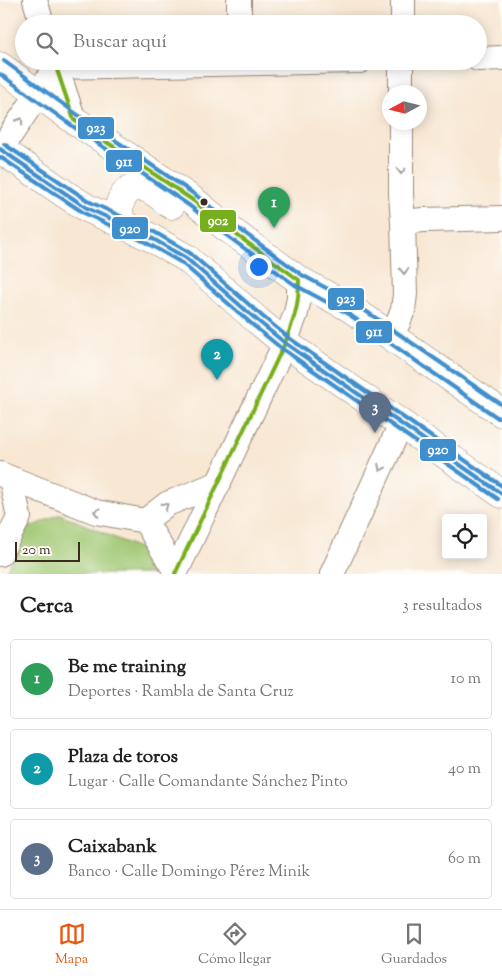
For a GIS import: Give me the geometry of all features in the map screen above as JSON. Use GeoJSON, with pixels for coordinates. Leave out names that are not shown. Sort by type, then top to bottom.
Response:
{"type":"FeatureCollection","features":[{"type":"Feature","properties":{"kind":"main road"},"geometry":{"type":"LineString","coordinates":[[0,66],[74,120],[194,201],[223,225],[299,280],[350,308],[502,413]]}},
{"type":"Feature","properties":{"kind":"main road"},"geometry":{"type":"LineString","coordinates":[[0,149],[80,204],[148,236],[186,258],[285,343],[502,494]]}},
{"type":"Feature","properties":{"kind":"main road"},"geometry":{"type":"LineString","coordinates":[[122,224],[119,206],[124,194],[134,187],[142,187],[150,190],[187,216],[223,225]]}},
{"type":"Feature","properties":{"kind":"street"},"geometry":{"type":"LineString","coordinates":[[35,0],[39,15]]}},
{"type":"Feature","properties":{"kind":"street"},"geometry":{"type":"LineString","coordinates":[[239,0],[239,15]]}},
{"type":"Feature","properties":{"kind":"street"},"geometry":{"type":"LineString","coordinates":[[403,15],[404,0]]}},
{"type":"Feature","properties":{"kind":"street"},"geometry":{"type":"LineString","coordinates":[[487,59],[502,58]]}},
{"type":"Feature","properties":{"kind":"street"},"geometry":{"type":"LineString","coordinates":[[0,149],[51,70]]}},
{"type":"Feature","properties":{"kind":"street"},"geometry":{"type":"LineString","coordinates":[[57,70],[74,120]]}},
{"type":"Feature","properties":{"kind":"street"},"geometry":{"type":"LineString","coordinates":[[401,70],[401,85]]}},
{"type":"Feature","properties":{"kind":"street"},"geometry":{"type":"LineString","coordinates":[[389,335],[398,323],[403,310],[404,300],[401,130]]}},
{"type":"Feature","properties":{"kind":"street"},"geometry":{"type":"LineString","coordinates":[[403,222],[502,218]]}},
{"type":"Feature","properties":{"kind":"street"},"geometry":{"type":"LineString","coordinates":[[175,573],[285,343],[300,298],[299,280]]}},
{"type":"Feature","properties":{"kind":"street"},"geometry":{"type":"LineString","coordinates":[[332,574],[402,424]]}},
{"type":"Feature","properties":{"kind":"street"},"geometry":{"type":"LineString","coordinates":[[6,477],[96,512],[145,521],[167,504],[218,483]]}},
{"type":"Feature","properties":{"kind":"street"},"geometry":{"type":"LineString","coordinates":[[0,554],[19,518],[6,477]]}},
{"type":"Feature","properties":{"kind":"street"},"geometry":{"type":"LineString","coordinates":[[145,521],[175,573]]}},
{"type":"Feature","properties":{"kind":"green space"},"geometry":{"type":"Polygon","coordinates":[[[60,514],[152,554],[157,562],[156,574],[5,574],[26,529],[60,514]]]}},
{"type":"Feature","properties":{"kind":"transit line","name":"923"},"geometry":{"type":"LineString","coordinates":[[4,61],[15,69]]}},
{"type":"Feature","properties":{"kind":"transit line","name":"923"},"geometry":{"type":"LineString","coordinates":[[16,70],[78,115],[197,196],[302,275],[354,303],[502,405]]}},
{"type":"Feature","properties":{"kind":"transit line","name":"902"},"geometry":{"type":"LineString","coordinates":[[57,70],[74,120]]}},
{"type":"Feature","properties":{"kind":"transit line","name":"911"},"geometry":{"type":"LineString","coordinates":[[0,74],[190,206],[219,230],[295,285],[347,313],[498,418]]}},
{"type":"Feature","properties":{"kind":"transit line","name":"902"},"geometry":{"type":"LineString","coordinates":[[74,120],[194,201],[223,225],[299,280]]}},
{"type":"Feature","properties":{"kind":"transit line","name":"923"},"geometry":{"type":"LineString","coordinates":[[4,144],[90,202],[151,230],[190,253],[289,338],[502,486]]}},
{"type":"Feature","properties":{"kind":"transit line","name":"920"},"geometry":{"type":"LineString","coordinates":[[0,149],[87,208],[148,236],[186,258],[285,343],[502,494]]}},
{"type":"Feature","properties":{"kind":"transit line","name":"911"},"geometry":{"type":"LineString","coordinates":[[0,157],[84,213],[145,242],[182,263],[281,348],[498,499]]}},
{"type":"Feature","properties":{"kind":"transit line","name":"902"},"geometry":{"type":"LineString","coordinates":[[175,574],[285,343],[295,312],[299,280]]}},
{"type":"Feature","properties":{"kind":"place","name":"Be me training"},"geometry":{"type":"Point","coordinates":[274,228]}},
{"type":"Feature","properties":{"kind":"place","name":"Plaza de toros"},"geometry":{"type":"Point","coordinates":[217,380]}},
{"type":"Feature","properties":{"kind":"place","name":"Caixabank"},"geometry":{"type":"Point","coordinates":[375,433]}}]}
